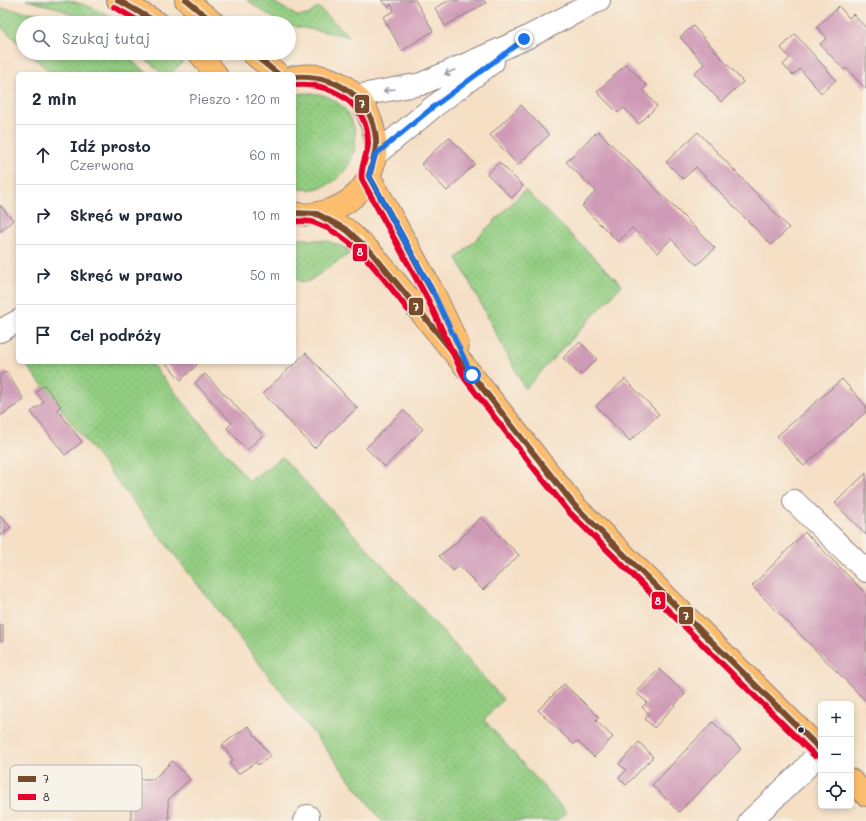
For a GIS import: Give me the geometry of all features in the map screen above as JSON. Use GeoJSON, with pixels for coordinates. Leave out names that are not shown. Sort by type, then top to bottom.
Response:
{"type":"FeatureCollection","features":[{"type":"Feature","properties":{"kind":"main road"},"geometry":{"type":"LineString","coordinates":[[118,0],[146,16]]}},
{"type":"Feature","properties":{"kind":"main road"},"geometry":{"type":"LineString","coordinates":[[186,0],[205,16]]}},
{"type":"Feature","properties":{"kind":"main road"},"geometry":{"type":"LineString","coordinates":[[205,60],[214,72]]}},
{"type":"Feature","properties":{"kind":"main road"},"geometry":{"type":"LineString","coordinates":[[261,60],[276,72]]}},
{"type":"Feature","properties":{"kind":"main road"},"geometry":{"type":"LineString","coordinates":[[296,77],[303,75],[322,77],[340,84],[356,96],[369,113],[375,134],[375,155],[369,176],[356,194],[338,207],[317,214],[296,213]]}},
{"type":"Feature","properties":{"kind":"main road"},"geometry":{"type":"LineString","coordinates":[[369,176],[435,296],[472,375]]}},
{"type":"Feature","properties":{"kind":"main road"},"geometry":{"type":"LineString","coordinates":[[317,214],[347,230],[371,252],[472,375],[575,506],[818,747]]}},
{"type":"Feature","properties":{"kind":"main road"},"geometry":{"type":"LineString","coordinates":[[854,783],[866,795]]}},
{"type":"Feature","properties":{"kind":"street"},"geometry":{"type":"LineString","coordinates":[[356,96],[421,84],[524,39],[600,0]]}},
{"type":"Feature","properties":{"kind":"street"},"geometry":{"type":"LineString","coordinates":[[375,155],[432,108],[524,39]]}},
{"type":"Feature","properties":{"kind":"street"},"geometry":{"type":"LineString","coordinates":[[0,331],[16,322]]}},
{"type":"Feature","properties":{"kind":"street"},"geometry":{"type":"LineString","coordinates":[[794,502],[866,571]]}},
{"type":"Feature","properties":{"kind":"street"},"geometry":{"type":"LineString","coordinates":[[750,821],[801,773],[818,753]]}},
{"type":"Feature","properties":{"kind":"green space"},"geometry":{"type":"Polygon","coordinates":[[[26,0],[69,0],[90,7],[109,16],[75,16],[58,8],[26,0]]]}},
{"type":"Feature","properties":{"kind":"green space"},"geometry":{"type":"Polygon","coordinates":[[[247,0],[270,0],[297,16],[308,15],[318,7],[350,37],[296,26],[296,16],[268,15],[247,0]]]}},
{"type":"Feature","properties":{"kind":"green space"},"geometry":{"type":"Polygon","coordinates":[[[0,8],[48,16],[16,16],[16,41],[0,26],[0,8]]]}},
{"type":"Feature","properties":{"kind":"green space"},"geometry":{"type":"Polygon","coordinates":[[[37,60],[131,60],[146,72],[50,72],[37,60]]]}},
{"type":"Feature","properties":{"kind":"green space"},"geometry":{"type":"Polygon","coordinates":[[[146,60],[181,60],[183,62],[172,72],[161,72],[146,60]]]}},
{"type":"Feature","properties":{"kind":"green space"},"geometry":{"type":"Polygon","coordinates":[[[311,93],[326,96],[343,107],[352,122],[355,139],[353,156],[345,171],[332,182],[315,189],[296,188],[296,94],[311,93]]]}},
{"type":"Feature","properties":{"kind":"green space"},"geometry":{"type":"Polygon","coordinates":[[[525,190],[622,285],[525,389],[457,258],[525,190]]]}},
{"type":"Feature","properties":{"kind":"green space"},"geometry":{"type":"Polygon","coordinates":[[[296,238],[328,241],[353,251],[309,281],[302,282],[296,279],[296,238]]]}},
{"type":"Feature","properties":{"kind":"green space"},"geometry":{"type":"Polygon","coordinates":[[[26,364],[152,364],[249,481],[282,457],[402,586],[503,699],[484,720],[567,813],[555,821],[382,821],[26,364]]]}},
{"type":"Feature","properties":{"kind":"building"},"geometry":{"type":"Polygon","coordinates":[[[381,0],[415,0],[433,31],[402,51],[383,17],[394,11],[391,4],[389,7],[381,0]]]}},
{"type":"Feature","properties":{"kind":"building"},"geometry":{"type":"Polygon","coordinates":[[[450,0],[484,0],[486,3],[445,26],[435,8],[450,0]]]}},
{"type":"Feature","properties":{"kind":"building"},"geometry":{"type":"Polygon","coordinates":[[[839,6],[849,18],[853,14],[866,28],[866,89],[846,68],[844,70],[820,44],[827,38],[817,27],[839,6]]]}},
{"type":"Feature","properties":{"kind":"building"},"geometry":{"type":"Polygon","coordinates":[[[693,26],[743,82],[721,102],[694,73],[704,64],[680,37],[693,26]]]}},
{"type":"Feature","properties":{"kind":"building"},"geometry":{"type":"Polygon","coordinates":[[[795,34],[836,80],[821,93],[800,69],[793,75],[783,65],[790,58],[781,48],[795,34]]]}},
{"type":"Feature","properties":{"kind":"building"},"geometry":{"type":"Polygon","coordinates":[[[626,64],[647,86],[643,90],[657,106],[639,124],[624,108],[618,113],[597,92],[626,64]]]}},
{"type":"Feature","properties":{"kind":"building"},"geometry":{"type":"Polygon","coordinates":[[[521,105],[549,135],[518,165],[490,135],[521,105]]]}},
{"type":"Feature","properties":{"kind":"building"},"geometry":{"type":"Polygon","coordinates":[[[598,131],[715,248],[697,265],[671,239],[658,253],[632,228],[618,242],[582,206],[596,191],[566,162],[598,131]]]}},
{"type":"Feature","properties":{"kind":"building"},"geometry":{"type":"Polygon","coordinates":[[[698,132],[789,228],[771,245],[696,167],[683,179],[666,162],[698,132]]]}},
{"type":"Feature","properties":{"kind":"building"},"geometry":{"type":"Polygon","coordinates":[[[449,137],[475,164],[447,191],[421,164],[449,137]]]}},
{"type":"Feature","properties":{"kind":"building"},"geometry":{"type":"Polygon","coordinates":[[[499,162],[523,186],[512,198],[487,174],[499,162]]]}},
{"type":"Feature","properties":{"kind":"building"},"geometry":{"type":"Polygon","coordinates":[[[0,205],[13,220],[0,232],[0,205]]]}},
{"type":"Feature","properties":{"kind":"building"},"geometry":{"type":"Polygon","coordinates":[[[580,342],[597,359],[580,375],[563,358],[580,342]]]}},
{"type":"Feature","properties":{"kind":"building"},"geometry":{"type":"Polygon","coordinates":[[[306,353],[357,408],[314,448],[263,393],[294,364],[296,364],[306,353]]]}},
{"type":"Feature","properties":{"kind":"building"},"geometry":{"type":"Polygon","coordinates":[[[167,364],[196,364],[197,365],[181,380],[167,364]]]}},
{"type":"Feature","properties":{"kind":"building"},"geometry":{"type":"Polygon","coordinates":[[[6,371],[24,400],[0,416],[0,375],[6,371]]]}},
{"type":"Feature","properties":{"kind":"building"},"geometry":{"type":"Polygon","coordinates":[[[205,374],[263,435],[247,450],[227,428],[232,423],[195,383],[205,374]]]}},
{"type":"Feature","properties":{"kind":"building"},"geometry":{"type":"Polygon","coordinates":[[[625,379],[659,414],[630,441],[596,406],[625,379]]]}},
{"type":"Feature","properties":{"kind":"building"},"geometry":{"type":"Polygon","coordinates":[[[842,379],[866,406],[866,412],[804,466],[777,436],[842,379]]]}},
{"type":"Feature","properties":{"kind":"building"},"geometry":{"type":"Polygon","coordinates":[[[44,385],[61,406],[57,409],[82,442],[65,455],[31,412],[44,402],[36,392],[44,385]]]}},
{"type":"Feature","properties":{"kind":"building"},"geometry":{"type":"Polygon","coordinates":[[[403,410],[423,429],[385,467],[366,448],[403,410]]]}},
{"type":"Feature","properties":{"kind":"building"},"geometry":{"type":"Polygon","coordinates":[[[866,473],[866,535],[835,503],[866,473]]]}},
{"type":"Feature","properties":{"kind":"building"},"geometry":{"type":"Polygon","coordinates":[[[0,516],[11,527],[0,536],[0,516]]]}},
{"type":"Feature","properties":{"kind":"building"},"geometry":{"type":"Polygon","coordinates":[[[481,517],[519,555],[483,590],[459,566],[453,571],[439,556],[457,542],[481,517]]]}},
{"type":"Feature","properties":{"kind":"building"},"geometry":{"type":"Polygon","coordinates":[[[805,532],[866,594],[866,701],[752,586],[805,532]]]}},
{"type":"Feature","properties":{"kind":"building"},"geometry":{"type":"Polygon","coordinates":[[[0,625],[3,625],[3,641],[0,641],[0,625]]]}},
{"type":"Feature","properties":{"kind":"building"},"geometry":{"type":"Polygon","coordinates":[[[659,669],[685,694],[654,728],[645,719],[649,714],[642,707],[647,702],[636,693],[659,669]]]}},
{"type":"Feature","properties":{"kind":"building"},"geometry":{"type":"Polygon","coordinates":[[[564,684],[599,717],[596,721],[613,737],[594,757],[577,741],[573,744],[538,710],[564,684]]]}},
{"type":"Feature","properties":{"kind":"building"},"geometry":{"type":"Polygon","coordinates":[[[713,722],[741,749],[679,812],[652,785],[713,722]]]}},
{"type":"Feature","properties":{"kind":"building"},"geometry":{"type":"Polygon","coordinates":[[[248,726],[271,756],[258,765],[256,762],[238,774],[230,763],[233,760],[222,745],[248,726]]]}},
{"type":"Feature","properties":{"kind":"building"},"geometry":{"type":"Polygon","coordinates":[[[639,742],[653,757],[626,785],[619,778],[626,770],[619,764],[639,742]]]}},
{"type":"Feature","properties":{"kind":"building"},"geometry":{"type":"Polygon","coordinates":[[[172,761],[190,779],[168,800],[169,821],[131,821],[131,811],[142,811],[142,779],[154,779],[172,761]]]}},
{"type":"Feature","properties":{"kind":"transit line","name":"7"},"geometry":{"type":"LineString","coordinates":[[118,0],[146,16]]}},
{"type":"Feature","properties":{"kind":"transit line","name":"7"},"geometry":{"type":"LineString","coordinates":[[186,0],[205,16]]}},
{"type":"Feature","properties":{"kind":"transit line","name":"8"},"geometry":{"type":"LineString","coordinates":[[114,7],[130,16]]}},
{"type":"Feature","properties":{"kind":"transit line","name":"7"},"geometry":{"type":"LineString","coordinates":[[261,60],[276,72]]}},
{"type":"Feature","properties":{"kind":"transit line","name":"7"},"geometry":{"type":"LineString","coordinates":[[296,77],[323,79],[336,84],[359,100],[367,111],[373,124],[376,139],[375,153],[369,176]]}},
{"type":"Feature","properties":{"kind":"transit line","name":"8"},"geometry":{"type":"LineString","coordinates":[[296,85],[321,87],[333,91],[345,98],[354,106],[362,117],[368,143],[361,176],[362,180],[428,300],[465,379],[532,466],[569,512],[815,756]]}},
{"type":"Feature","properties":{"kind":"transit line","name":"7"},"geometry":{"type":"LineString","coordinates":[[369,176],[432,291]]}},
{"type":"Feature","properties":{"kind":"transit line","name":"7"},"geometry":{"type":"LineString","coordinates":[[296,213],[317,214],[347,230],[371,252],[472,375],[575,506],[818,747]]}},
{"type":"Feature","properties":{"kind":"transit line","name":"8"},"geometry":{"type":"LineString","coordinates":[[296,221],[313,222],[330,229],[356,248],[378,272],[408,310]]}},
{"type":"Feature","properties":{"kind":"route"},"geometry":{"type":"LineString","coordinates":[[472,375],[435,296],[369,176],[375,155],[432,108],[524,39]]}}]}
